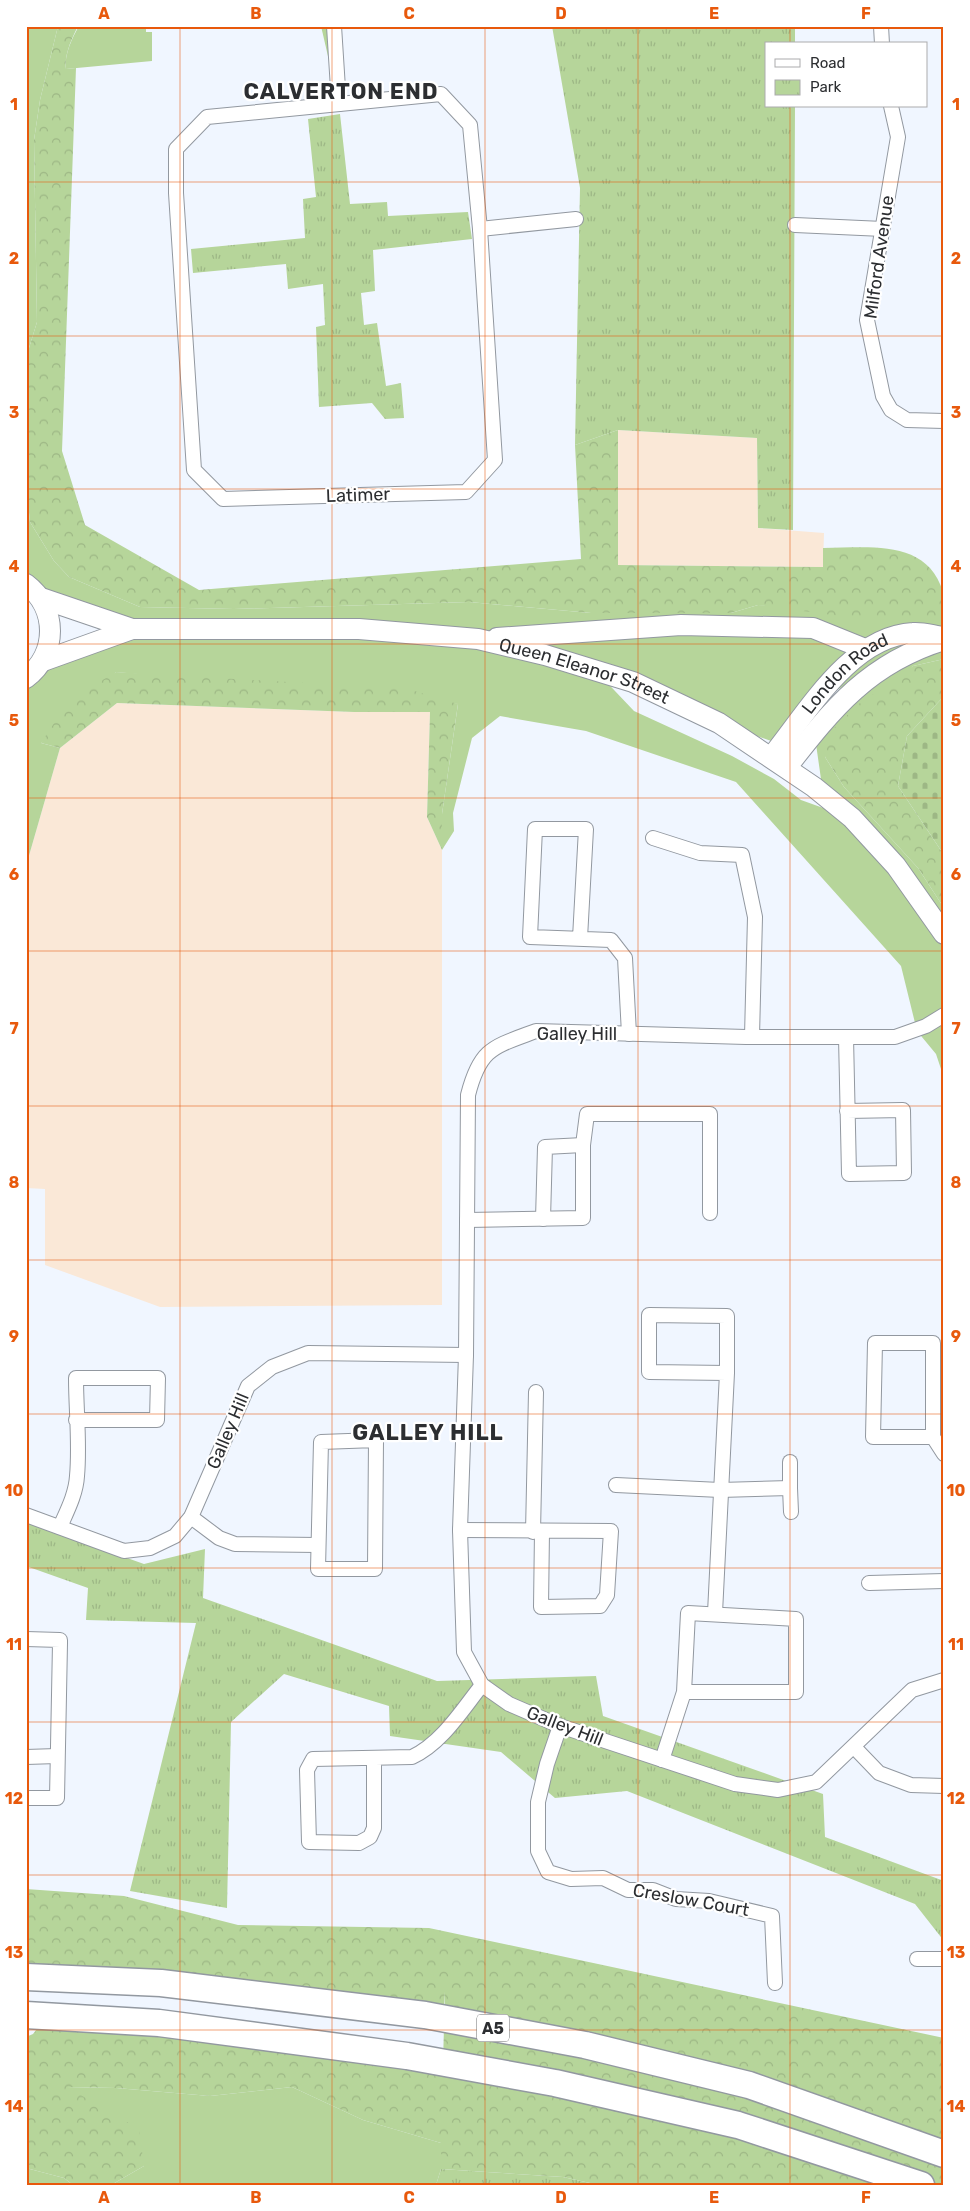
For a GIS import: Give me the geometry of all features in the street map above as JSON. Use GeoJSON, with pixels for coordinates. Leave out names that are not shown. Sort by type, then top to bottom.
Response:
{"type":"FeatureCollection","features":[{"type":"Feature","properties":{"kind":"highway","name":"A5"},"geometry":{"type":"LineString","coordinates":[[26,1977],[171,1984],[425,2015],[576,2044],[749,2085],[944,2154]]}},
{"type":"Feature","properties":{"kind":"highway"},"geometry":{"type":"LineString","coordinates":[[26,2015],[158,2023],[407,2056],[555,2083],[738,2125],[922,2185]]}},
{"type":"Feature","properties":{"kind":"street"},"geometry":{"type":"LineString","coordinates":[[334,26],[339,104]]}},
{"type":"Feature","properties":{"kind":"street"},"geometry":{"type":"LineString","coordinates":[[881,26],[882,42]]}},
{"type":"Feature","properties":{"kind":"street","name":"Latimer"},"geometry":{"type":"LineString","coordinates":[[441,94],[470,125],[480,229],[495,460],[466,492],[223,499],[194,470],[176,193],[176,149],[208,117],[441,94]]}},
{"type":"Feature","properties":{"kind":"street","name":"Milford Avenue"},"geometry":{"type":"LineString","coordinates":[[891,108],[898,137],[867,320],[883,396],[891,410],[907,420],[944,421]]}},
{"type":"Feature","properties":{"kind":"street"},"geometry":{"type":"LineString","coordinates":[[480,229],[576,219]]}},
{"type":"Feature","properties":{"kind":"street"},"geometry":{"type":"LineString","coordinates":[[795,225],[883,229]]}},
{"type":"Feature","properties":{"kind":"street"},"geometry":{"type":"LineString","coordinates":[[26,584],[41,598],[50,619],[51,629],[43,661],[26,678]]}},
{"type":"Feature","properties":{"kind":"street","name":"Queen Eleanor Street"},"geometry":{"type":"LineString","coordinates":[[41,598],[132,629],[358,629],[478,639],[545,655],[633,682],[719,723],[779,762],[852,818],[896,866],[944,934]]}},
{"type":"Feature","properties":{"kind":"street"},"geometry":{"type":"LineString","coordinates":[[478,639],[681,624],[814,628],[865,649]]}},
{"type":"Feature","properties":{"kind":"street","name":"Queen Eleanor Street"},"geometry":{"type":"LineString","coordinates":[[43,661],[132,629]]}},
{"type":"Feature","properties":{"kind":"street","name":"London Road"},"geometry":{"type":"LineString","coordinates":[[779,762],[820,696],[865,649],[885,640],[913,633],[944,639]]}},
{"type":"Feature","properties":{"kind":"street","name":"London Road"},"geometry":{"type":"LineString","coordinates":[[779,762],[859,684],[909,652],[944,639]]}},
{"type":"Feature","properties":{"kind":"street"},"geometry":{"type":"LineString","coordinates":[[580,938],[586,829],[535,829],[530,937],[612,940],[624,958],[629,1034]]}},
{"type":"Feature","properties":{"kind":"street"},"geometry":{"type":"LineString","coordinates":[[653,838],[700,853],[742,855],[754,917],[752,1036]]}},
{"type":"Feature","properties":{"kind":"street","name":"Galley Hill"},"geometry":{"type":"LineString","coordinates":[[944,1015],[926,1026],[895,1037],[536,1031],[504,1042],[484,1056],[474,1072],[468,1095],[466,1355],[460,1530],[464,1652],[482,1685],[509,1704],[560,1726],[735,1784],[778,1790],[816,1782],[912,1690],[944,1680]]}},
{"type":"Feature","properties":{"kind":"street"},"geometry":{"type":"LineString","coordinates":[[846,1037],[849,1174],[904,1173],[903,1110],[848,1111]]}},
{"type":"Feature","properties":{"kind":"street"},"geometry":{"type":"LineString","coordinates":[[467,1220],[583,1218],[583,1145],[587,1114],[710,1114],[710,1213]]}},
{"type":"Feature","properties":{"kind":"street"},"geometry":{"type":"LineString","coordinates":[[543,1219],[545,1147],[583,1145]]}},
{"type":"Feature","properties":{"kind":"street"},"geometry":{"type":"LineString","coordinates":[[715,1613],[726,1373],[727,1316],[650,1315],[649,1372],[726,1373]]}},
{"type":"Feature","properties":{"kind":"street"},"geometry":{"type":"LineString","coordinates":[[933,1437],[874,1437],[875,1343],[933,1343],[933,1437],[944,1454]]}},
{"type":"Feature","properties":{"kind":"street","name":"Galley Hill"},"geometry":{"type":"LineString","coordinates":[[26,1515],[124,1551],[150,1548],[175,1536],[191,1518],[248,1386],[272,1367],[308,1353],[466,1355]]}},
{"type":"Feature","properties":{"kind":"street"},"geometry":{"type":"LineString","coordinates":[[60,1527],[73,1498],[77,1476],[76,1420],[76,1378],[158,1378],[157,1420],[76,1420]]}},
{"type":"Feature","properties":{"kind":"street"},"geometry":{"type":"LineString","coordinates":[[460,1530],[537,1532],[611,1531],[607,1596],[600,1606],[541,1607],[537,1532],[536,1392]]}},
{"type":"Feature","properties":{"kind":"street"},"geometry":{"type":"LineString","coordinates":[[376,1440],[375,1569],[318,1569],[318,1545],[321,1442],[376,1440]]}},
{"type":"Feature","properties":{"kind":"street"},"geometry":{"type":"LineString","coordinates":[[790,1462],[791,1512]]}},
{"type":"Feature","properties":{"kind":"street"},"geometry":{"type":"LineString","coordinates":[[616,1486],[720,1490],[790,1488]]}},
{"type":"Feature","properties":{"kind":"street"},"geometry":{"type":"LineString","coordinates":[[191,1518],[219,1538],[234,1544],[318,1545]]}},
{"type":"Feature","properties":{"kind":"street"},"geometry":{"type":"LineString","coordinates":[[869,1583],[944,1581]]}},
{"type":"Feature","properties":{"kind":"street"},"geometry":{"type":"LineString","coordinates":[[662,1760],[684,1692],[688,1613],[796,1619],[796,1692],[684,1692]]}},
{"type":"Feature","properties":{"kind":"street"},"geometry":{"type":"LineString","coordinates":[[26,1639],[60,1640],[57,1798],[26,1798]]}},
{"type":"Feature","properties":{"kind":"street"},"geometry":{"type":"LineString","coordinates":[[374,1758],[374,1828],[370,1837],[359,1842],[309,1842],[307,1770],[312,1759],[412,1757],[421,1752],[442,1734],[482,1685]]}},
{"type":"Feature","properties":{"kind":"street","name":"Creslow Court"},"geometry":{"type":"LineString","coordinates":[[560,1726],[547,1764],[538,1802],[538,1851],[548,1872],[571,1879],[603,1878],[628,1890],[654,1890],[676,1899],[709,1901],[772,1916],[774,1983]]}},
{"type":"Feature","properties":{"kind":"street"},"geometry":{"type":"LineString","coordinates":[[854,1747],[879,1773],[911,1785],[944,1786]]}},
{"type":"Feature","properties":{"kind":"street"},"geometry":{"type":"LineString","coordinates":[[26,1757],[57,1756]]}},
{"type":"Feature","properties":{"kind":"street"},"geometry":{"type":"LineString","coordinates":[[917,1959],[944,1959]]}},
{"type":"Feature","properties":{"kind":"shaded area"},"geometry":{"type":"Polygon","coordinates":[[[618,430],[757,438],[758,528],[824,533],[823,567],[618,565],[618,430]]]}},
{"type":"Feature","properties":{"kind":"shaded area"},"geometry":{"type":"Polygon","coordinates":[[[117,703],[354,712],[430,712],[427,817],[442,850],[442,1305],[160,1307],[45,1265],[45,1189],[26,1188],[26,866],[60,748],[117,703]]]}},
{"type":"Feature","properties":{"kind":"green space"},"geometry":{"type":"Polygon","coordinates":[[[26,26],[58,26],[40,100],[34,140],[37,322],[29,348],[26,425],[26,26]]]}},
{"type":"Feature","properties":{"kind":"green space"},"geometry":{"type":"Polygon","coordinates":[[[58,26],[78,26],[66,58],[66,69],[76,68],[62,451],[85,525],[199,590],[581,559],[575,445],[618,430],[618,565],[823,567],[823,548],[858,547],[894,550],[910,554],[924,562],[935,575],[944,596],[944,623],[847,617],[758,605],[731,613],[591,613],[469,602],[234,609],[140,607],[69,577],[54,561],[30,522],[26,484],[29,348],[37,322],[34,140],[40,100],[58,26]]]}},
{"type":"Feature","properties":{"kind":"green space"},"geometry":{"type":"Polygon","coordinates":[[[79,26],[184,26],[146,29],[146,32],[152,32],[152,61],[66,69],[67,52],[79,26]]]}},
{"type":"Feature","properties":{"kind":"green space"},"geometry":{"type":"Polygon","coordinates":[[[321,26],[334,26],[339,104],[321,26]]]}},
{"type":"Feature","properties":{"kind":"green space"},"geometry":{"type":"Polygon","coordinates":[[[552,26],[795,26],[795,42],[765,42],[765,108],[795,108],[793,530],[758,528],[757,438],[618,430],[575,445],[580,188],[552,26]]]}},
{"type":"Feature","properties":{"kind":"green space"},"geometry":{"type":"Polygon","coordinates":[[[340,114],[350,204],[387,202],[388,216],[468,212],[472,239],[373,250],[375,291],[361,293],[364,325],[377,323],[386,386],[401,383],[404,418],[385,419],[372,403],[319,407],[316,327],[325,325],[323,284],[288,289],[286,264],[193,273],[191,249],[305,238],[303,199],[316,197],[308,119],[340,114]]]}},
{"type":"Feature","properties":{"kind":"green space"},"geometry":{"type":"Polygon","coordinates":[[[26,484],[30,522],[54,561],[69,577],[140,607],[234,609],[469,602],[591,613],[731,613],[758,605],[944,614],[944,627],[837,690],[857,665],[850,635],[675,634],[794,636],[818,639],[848,652],[774,742],[719,723],[596,671],[634,711],[732,756],[774,779],[801,800],[851,818],[821,779],[816,744],[836,715],[898,666],[944,649],[944,659],[913,666],[825,757],[844,787],[918,868],[944,908],[944,1078],[936,1054],[917,1031],[901,966],[736,782],[586,731],[500,716],[472,738],[453,813],[454,831],[442,850],[442,814],[458,704],[116,672],[41,743],[60,748],[26,866],[26,678],[132,629],[26,584],[26,484]]]}},
{"type":"Feature","properties":{"kind":"green space"},"geometry":{"type":"Polygon","coordinates":[[[944,659],[944,696],[907,736],[898,786],[944,855],[944,908],[918,868],[844,787],[825,757],[830,732],[860,703],[913,666],[944,659]]]}},
{"type":"Feature","properties":{"kind":"green space"},"geometry":{"type":"Polygon","coordinates":[[[116,672],[408,689],[458,704],[442,814],[442,850],[427,817],[430,712],[354,712],[117,703],[60,748],[41,743],[69,700],[116,672]]]}},
{"type":"Feature","properties":{"kind":"green space"},"geometry":{"type":"Polygon","coordinates":[[[944,696],[944,855],[898,786],[907,736],[944,696]]]}},
{"type":"Feature","properties":{"kind":"green space"},"geometry":{"type":"Polygon","coordinates":[[[26,1522],[144,1564],[205,1549],[203,1598],[437,1681],[596,1676],[603,1716],[823,1794],[825,1837],[944,1881],[944,1941],[915,1904],[627,1791],[555,1798],[501,1752],[390,1736],[389,1706],[284,1674],[231,1722],[227,1908],[130,1891],[196,1623],[86,1620],[88,1588],[26,1566],[26,1522]]]}},
{"type":"Feature","properties":{"kind":"green space"},"geometry":{"type":"Polygon","coordinates":[[[26,1889],[124,1896],[238,1925],[429,1928],[944,2038],[944,2185],[599,2185],[563,2177],[441,2169],[441,2143],[363,2120],[292,2087],[210,2096],[116,2088],[67,2087],[139,2129],[144,2166],[111,2185],[73,2185],[64,2178],[26,2168],[26,2037],[33,2034],[47,2016],[443,2062],[445,1992],[443,2018],[26,1977],[26,1889]]]}},
{"type":"Feature","properties":{"kind":"green space"},"geometry":{"type":"Polygon","coordinates":[[[66,2087],[116,2088],[210,2096],[292,2087],[363,2120],[441,2143],[441,2169],[436,2185],[111,2185],[144,2166],[66,2087]]]}},
{"type":"Feature","properties":{"kind":"green space"},"geometry":{"type":"Polygon","coordinates":[[[26,2168],[64,2178],[73,2185],[26,2185],[26,2168]]]}},
{"type":"Feature","properties":{"kind":"green space"},"geometry":{"type":"Polygon","coordinates":[[[441,2169],[563,2177],[599,2185],[436,2185],[441,2169]]]}},
{"type":"Feature","properties":{"kind":"district","name":"CALVERTON END"},"geometry":{"type":"Point","coordinates":[341,91]}},
{"type":"Feature","properties":{"kind":"district","name":"GALLEY HILL"},"geometry":{"type":"Point","coordinates":[428,1432]}}]}
